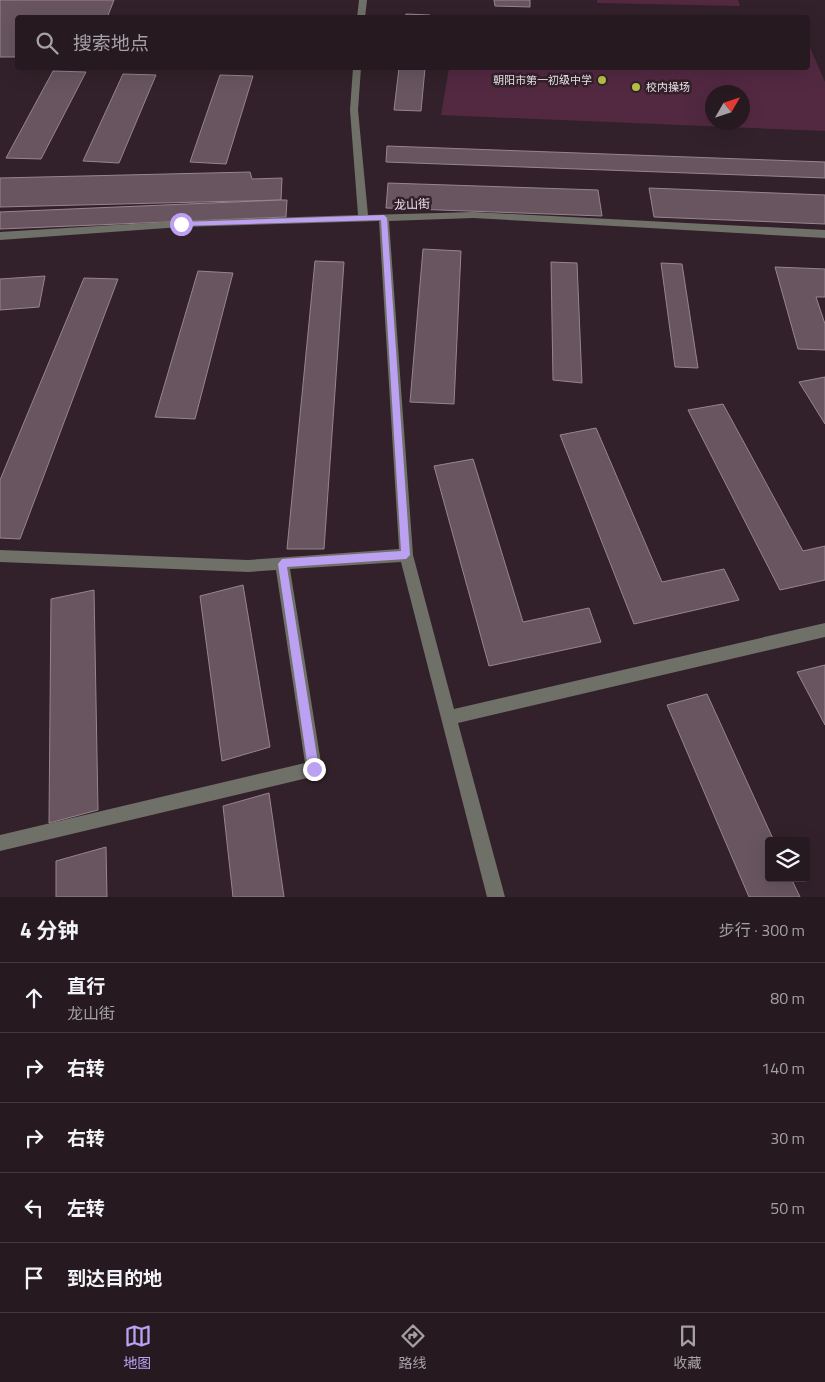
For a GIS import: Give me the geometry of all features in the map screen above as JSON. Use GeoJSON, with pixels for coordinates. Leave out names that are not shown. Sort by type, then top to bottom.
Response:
{"type":"FeatureCollection","features":[{"type":"Feature","properties":{"kind":"street"},"geometry":{"type":"LineString","coordinates":[[361,15],[363,0]]}},
{"type":"Feature","properties":{"kind":"street"},"geometry":{"type":"LineString","coordinates":[[358,70],[354,110],[363,218]]}},
{"type":"Feature","properties":{"kind":"street","name":"龙山街"},"geometry":{"type":"LineString","coordinates":[[0,236],[181,224],[474,215],[825,234]]}},
{"type":"Feature","properties":{"kind":"street"},"geometry":{"type":"LineString","coordinates":[[384,218],[406,555],[496,897]]}},
{"type":"Feature","properties":{"kind":"street"},"geometry":{"type":"LineString","coordinates":[[0,556],[248,566],[406,555]]}},
{"type":"Feature","properties":{"kind":"street"},"geometry":{"type":"LineString","coordinates":[[0,843],[314,769],[282,564]]}},
{"type":"Feature","properties":{"kind":"street"},"geometry":{"type":"LineString","coordinates":[[448,718],[825,630]]}},
{"type":"Feature","properties":{"kind":"shaded area"},"geometry":{"type":"Polygon","coordinates":[[[597,0],[738,0],[740,6],[597,3],[597,0]]]}},
{"type":"Feature","properties":{"kind":"shaded area","name":"校内操场"},"geometry":{"type":"Polygon","coordinates":[[[810,48],[825,82],[825,131],[750,128],[750,85],[705,85],[705,126],[441,115],[449,70],[810,70],[810,48]]]}},
{"type":"Feature","properties":{"kind":"building"},"geometry":{"type":"Polygon","coordinates":[[[0,0],[114,0],[108,15],[15,15],[15,57],[0,57],[0,0]]]}},
{"type":"Feature","properties":{"kind":"building"},"geometry":{"type":"Polygon","coordinates":[[[494,0],[530,0],[530,7],[495,6],[494,0]]]}},
{"type":"Feature","properties":{"kind":"building"},"geometry":{"type":"Polygon","coordinates":[[[399,70],[425,70],[421,111],[394,110],[399,70]]]}},
{"type":"Feature","properties":{"kind":"building"},"geometry":{"type":"Polygon","coordinates":[[[53,71],[86,72],[41,159],[6,158],[53,71]]]}},
{"type":"Feature","properties":{"kind":"building"},"geometry":{"type":"Polygon","coordinates":[[[123,74],[156,75],[119,163],[83,161],[123,74]]]}},
{"type":"Feature","properties":{"kind":"building"},"geometry":{"type":"Polygon","coordinates":[[[220,75],[253,76],[226,164],[190,162],[220,75]]]}},
{"type":"Feature","properties":{"kind":"building"},"geometry":{"type":"Polygon","coordinates":[[[387,146],[825,162],[825,178],[386,162],[387,146]]]}},
{"type":"Feature","properties":{"kind":"building"},"geometry":{"type":"Polygon","coordinates":[[[250,172],[252,179],[282,178],[281,200],[0,207],[0,178],[250,172]]]}},
{"type":"Feature","properties":{"kind":"building"},"geometry":{"type":"Polygon","coordinates":[[[388,183],[598,190],[602,216],[386,208],[388,183]]]}},
{"type":"Feature","properties":{"kind":"building"},"geometry":{"type":"Polygon","coordinates":[[[649,188],[825,195],[825,224],[654,217],[649,188]]]}},
{"type":"Feature","properties":{"kind":"building"},"geometry":{"type":"Polygon","coordinates":[[[287,200],[286,217],[0,229],[0,212],[287,200]]]}},
{"type":"Feature","properties":{"kind":"building"},"geometry":{"type":"Polygon","coordinates":[[[423,249],[461,251],[454,404],[410,402],[423,249]]]}},
{"type":"Feature","properties":{"kind":"building"},"geometry":{"type":"Polygon","coordinates":[[[315,261],[344,262],[324,549],[287,549],[315,261]]]}},
{"type":"Feature","properties":{"kind":"building"},"geometry":{"type":"Polygon","coordinates":[[[551,262],[577,263],[582,383],[553,380],[551,262]]]}},
{"type":"Feature","properties":{"kind":"building"},"geometry":{"type":"Polygon","coordinates":[[[661,263],[682,264],[698,368],[675,367],[661,263]]]}},
{"type":"Feature","properties":{"kind":"building"},"geometry":{"type":"Polygon","coordinates":[[[775,267],[825,269],[825,297],[816,297],[825,324],[825,350],[798,349],[775,267]]]}},
{"type":"Feature","properties":{"kind":"building"},"geometry":{"type":"Polygon","coordinates":[[[198,271],[233,273],[195,419],[155,417],[198,271]]]}},
{"type":"Feature","properties":{"kind":"building"},"geometry":{"type":"Polygon","coordinates":[[[45,276],[39,307],[0,310],[0,279],[45,276]]]}},
{"type":"Feature","properties":{"kind":"building"},"geometry":{"type":"Polygon","coordinates":[[[84,278],[118,279],[20,539],[0,538],[0,480],[84,278]]]}},
{"type":"Feature","properties":{"kind":"building"},"geometry":{"type":"Polygon","coordinates":[[[825,377],[825,424],[799,382],[825,377]]]}},
{"type":"Feature","properties":{"kind":"building"},"geometry":{"type":"Polygon","coordinates":[[[723,404],[803,551],[825,546],[825,580],[780,590],[688,410],[723,404]]]}},
{"type":"Feature","properties":{"kind":"building"},"geometry":{"type":"Polygon","coordinates":[[[596,428],[662,582],[724,569],[739,600],[634,624],[560,435],[596,428]]]}},
{"type":"Feature","properties":{"kind":"building"},"geometry":{"type":"Polygon","coordinates":[[[473,459],[523,622],[589,608],[601,642],[489,666],[434,466],[473,459]]]}},
{"type":"Feature","properties":{"kind":"building"},"geometry":{"type":"Polygon","coordinates":[[[243,585],[270,747],[222,761],[200,596],[243,585]]]}},
{"type":"Feature","properties":{"kind":"building"},"geometry":{"type":"Polygon","coordinates":[[[94,590],[98,810],[49,823],[51,599],[94,590]]]}},
{"type":"Feature","properties":{"kind":"building"},"geometry":{"type":"Polygon","coordinates":[[[825,665],[825,725],[797,672],[825,665]]]}},
{"type":"Feature","properties":{"kind":"building"},"geometry":{"type":"Polygon","coordinates":[[[707,694],[772,837],[765,837],[765,882],[793,882],[800,897],[749,897],[667,705],[707,694]]]}},
{"type":"Feature","properties":{"kind":"building"},"geometry":{"type":"Polygon","coordinates":[[[269,793],[284,897],[233,897],[223,806],[269,793]]]}},
{"type":"Feature","properties":{"kind":"building"},"geometry":{"type":"Polygon","coordinates":[[[106,847],[107,897],[56,897],[56,861],[106,847]]]}},
{"type":"Feature","properties":{"kind":"place","name":"朝阳市第一初级中学"},"geometry":{"type":"Point","coordinates":[602,80]}},
{"type":"Feature","properties":{"kind":"place","name":"校内操场"},"geometry":{"type":"Point","coordinates":[636,87]}},
{"type":"Feature","properties":{"kind":"route"},"geometry":{"type":"LineString","coordinates":[[181,224],[384,218],[406,555],[282,564],[314,769]]}}]}
